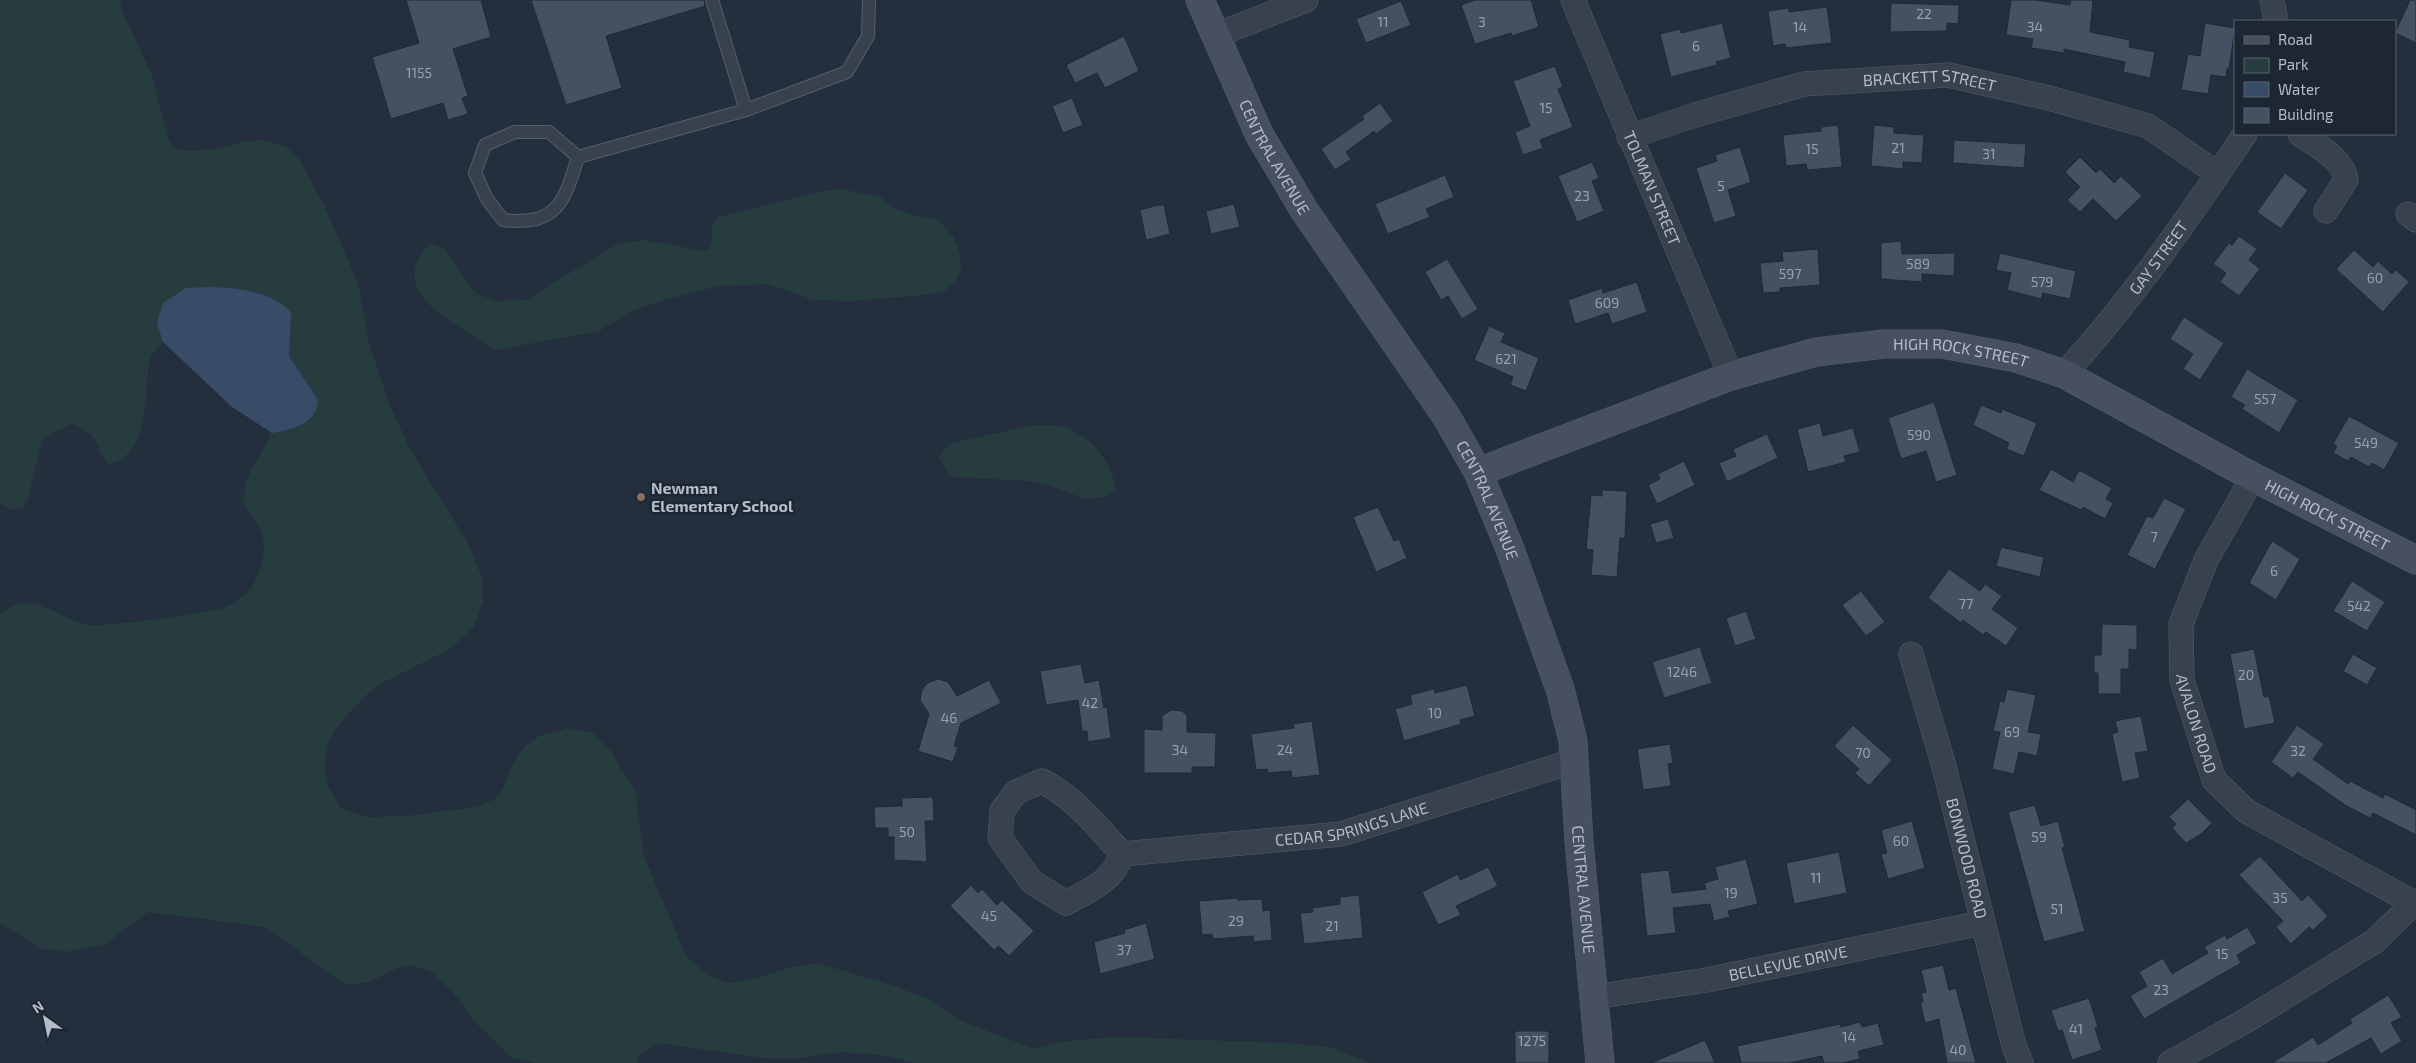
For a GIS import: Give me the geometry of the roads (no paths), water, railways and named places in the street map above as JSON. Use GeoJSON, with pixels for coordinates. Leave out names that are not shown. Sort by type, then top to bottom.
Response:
{"type":"FeatureCollection","features":[{"type":"Feature","properties":{"kind":"main road","name":"CENTRAL AVENUE"},"geometry":{"type":"LineString","coordinates":[[1200,0],[1214,36],[1259,134],[1304,210],[1446,416],[1478,472],[1510,549],[1560,689],[1573,741],[1600,1063]]}},
{"type":"Feature","properties":{"kind":"main road","name":"HIGH ROCK STREET"},"geometry":{"type":"LineString","coordinates":[[1478,472],[1731,376],[1816,352],[1884,344],[1942,344],[2016,358],[2064,374],[2253,476],[2416,560]]}},
{"type":"Feature","properties":{"kind":"street"},"geometry":{"type":"LineString","coordinates":[[1214,36],[1306,0]]}},
{"type":"Feature","properties":{"kind":"street","name":"TOLMAN STREET"},"geometry":{"type":"LineString","coordinates":[[1573,0],[1731,376]]}},
{"type":"Feature","properties":{"kind":"street"},"geometry":{"type":"LineString","coordinates":[[2272,0],[2276,20]]}},
{"type":"Feature","properties":{"kind":"street","name":"BRACKETT STREET"},"geometry":{"type":"LineString","coordinates":[[1629,137],[1695,114],[1804,84],[1948,75],[2049,98],[2148,126],[2218,174]]}},
{"type":"Feature","properties":{"kind":"street","name":"GAY STREET"},"geometry":{"type":"LineString","coordinates":[[2064,374],[2092,344],[2180,230],[2244,135]]}},
{"type":"Feature","properties":{"kind":"street"},"geometry":{"type":"LineString","coordinates":[[2301,135],[2339,162],[2345,171],[2346,180],[2326,211]]}},
{"type":"Feature","properties":{"kind":"street","name":"AVALON ROAD"},"geometry":{"type":"LineString","coordinates":[[2253,476],[2206,560],[2181,624],[2182,680],[2214,780],[2246,811],[2415,904]]}},
{"type":"Feature","properties":{"kind":"street","name":"BONWOOD ROAD"},"geometry":{"type":"LineString","coordinates":[[1911,654],[1943,762],[1981,923],[2014,1046],[2021,1063]]}},
{"type":"Feature","properties":{"kind":"street","name":"CEDAR SPRINGS LANE"},"geometry":{"type":"LineString","coordinates":[[1122,854],[1341,834],[1574,762]]}},
{"type":"Feature","properties":{"kind":"street"},"geometry":{"type":"LineString","coordinates":[[1042,781],[1059,790],[1091,820],[1122,854],[1117,868],[1101,884],[1066,903],[1032,882],[1000,838],[1002,811],[1016,792],[1042,781]]}},
{"type":"Feature","properties":{"kind":"street"},"geometry":{"type":"LineString","coordinates":[[2170,1063],[2247,1020],[2375,940],[2415,904]]}},
{"type":"Feature","properties":{"kind":"street","name":"BELLEVUE DRIVE"},"geometry":{"type":"LineString","coordinates":[[1594,998],[1708,980],[1981,923]]}},
{"type":"Feature","properties":{"kind":"lane"},"geometry":{"type":"LineString","coordinates":[[712,0],[746,110]]}},
{"type":"Feature","properties":{"kind":"lane"},"geometry":{"type":"LineString","coordinates":[[578,157],[746,110],[847,72],[868,36],[869,0]]}},
{"type":"Feature","properties":{"kind":"lane"},"geometry":{"type":"LineString","coordinates":[[514,132],[549,132],[578,157],[570,184],[561,202],[546,216],[526,222],[503,220],[487,199],[475,173],[485,145],[514,132]]}},
{"type":"Feature","properties":{"kind":"water"},"geometry":{"type":"Polygon","coordinates":[[[186,288],[231,288],[264,295],[274,299],[291,312],[289,356],[318,400],[317,408],[308,420],[295,428],[272,433],[232,407],[163,342],[157,323],[163,303],[186,288]]]}},
{"type":"Feature","properties":{"kind":"place","name":"Newman Elementary School"},"geometry":{"type":"Point","coordinates":[641,497]}}]}
